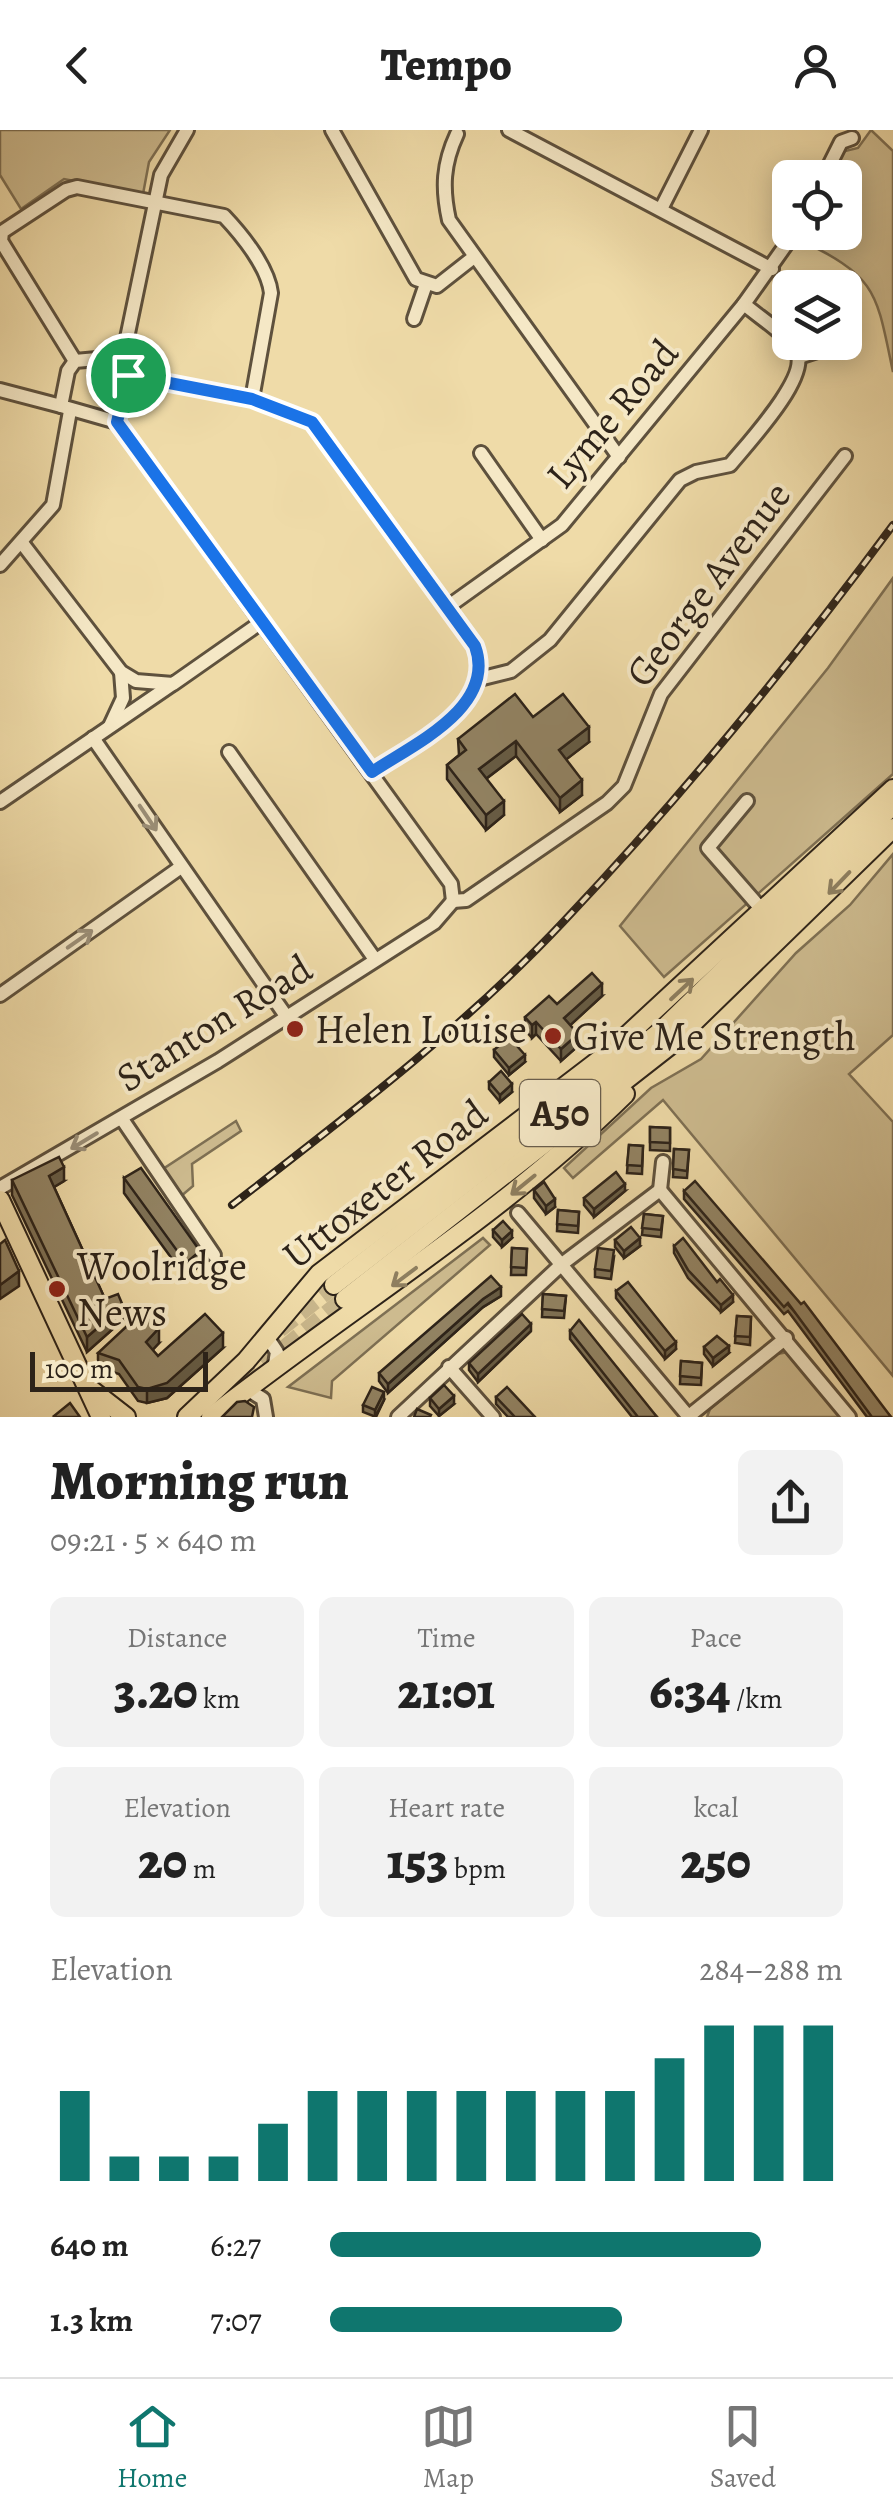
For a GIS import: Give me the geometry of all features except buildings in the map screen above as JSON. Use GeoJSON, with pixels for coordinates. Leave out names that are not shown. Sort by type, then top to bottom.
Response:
{"type":"FeatureCollection","features":[{"type":"Feature","properties":{"kind":"highway","name":"Uttoxeter Road"},"geometry":{"type":"LineString","coordinates":[[187,1417],[267,1337],[318,1274],[571,1084],[680,991],[893,789]]}},
{"type":"Feature","properties":{"kind":"highway","name":"A50"},"geometry":{"type":"LineString","coordinates":[[893,805],[662,1031],[339,1292],[669,1046],[893,828]]}},
{"type":"Feature","properties":{"kind":"highway","name":"Uttoxeter Road"},"geometry":{"type":"LineString","coordinates":[[212,1417],[482,1218],[602,1117],[669,1046]]}},
{"type":"Feature","properties":{"kind":"highway"},"geometry":{"type":"LineString","coordinates":[[0,1200],[11,1241],[90,1388],[101,1417]]}},
{"type":"Feature","properties":{"kind":"highway"},"geometry":{"type":"LineString","coordinates":[[90,1388],[126,1417]]}},
{"type":"Feature","properties":{"kind":"street"},"geometry":{"type":"LineString","coordinates":[[118,364],[160,176],[187,130]]}},
{"type":"Feature","properties":{"kind":"street"},"geometry":{"type":"LineString","coordinates":[[332,130],[416,278],[436,286],[474,257]]}},
{"type":"Feature","properties":{"kind":"street"},"geometry":{"type":"LineString","coordinates":[[509,130],[772,269]]}},
{"type":"Feature","properties":{"kind":"street"},"geometry":{"type":"LineString","coordinates":[[661,210],[701,130]]}},
{"type":"Feature","properties":{"kind":"street"},"geometry":{"type":"LineString","coordinates":[[459,131],[448,154],[442,190],[449,220],[619,456]]}},
{"type":"Feature","properties":{"kind":"street"},"geometry":{"type":"LineString","coordinates":[[832,160],[841,142],[852,138]]}},
{"type":"Feature","properties":{"kind":"street"},"geometry":{"type":"LineString","coordinates":[[75,361],[1,241],[2,232],[77,187],[224,216],[270,280],[252,399]]}},
{"type":"Feature","properties":{"kind":"street","name":"Lyme Road"},"geometry":{"type":"LineString","coordinates":[[449,606],[562,524],[744,304],[783,250]]}},
{"type":"Feature","properties":{"kind":"street"},"geometry":{"type":"LineString","coordinates":[[414,319],[426,284]]}},
{"type":"Feature","properties":{"kind":"street"},"geometry":{"type":"LineString","coordinates":[[744,304],[772,328]]}},
{"type":"Feature","properties":{"kind":"street"},"geometry":{"type":"LineString","coordinates":[[0,565],[53,505],[60,488],[68,371],[75,361],[97,359],[118,364],[128,375],[252,399],[312,422],[475,646],[479,678],[472,696],[440,726],[372,772]]}},
{"type":"Feature","properties":{"kind":"street"},"geometry":{"type":"LineString","coordinates":[[479,678],[511,672],[550,640],[680,480],[696,472],[730,465],[783,397],[801,368],[800,360]]}},
{"type":"Feature","properties":{"kind":"street"},"geometry":{"type":"LineString","coordinates":[[117,422],[128,375]]}},
{"type":"Feature","properties":{"kind":"street"},"geometry":{"type":"LineString","coordinates":[[0,390],[117,422],[451,884],[453,901]]}},
{"type":"Feature","properties":{"kind":"street"},"geometry":{"type":"LineString","coordinates":[[481,453],[542,540]]}},
{"type":"Feature","properties":{"kind":"street","name":"George Avenue"},"geometry":{"type":"LineString","coordinates":[[453,901],[466,900],[607,803],[624,786],[661,694],[845,456]]}},
{"type":"Feature","properties":{"kind":"street"},"geometry":{"type":"LineString","coordinates":[[22,543],[121,672],[148,683],[172,684]]}},
{"type":"Feature","properties":{"kind":"street"},"geometry":{"type":"LineString","coordinates":[[0,802],[260,622]]}},
{"type":"Feature","properties":{"kind":"street"},"geometry":{"type":"LineString","coordinates":[[108,728],[122,698],[121,672]]}},
{"type":"Feature","properties":{"kind":"street"},"geometry":{"type":"LineString","coordinates":[[93,738],[286,1016]]}},
{"type":"Feature","properties":{"kind":"street"},"geometry":{"type":"LineString","coordinates":[[229,752],[374,958]]}},
{"type":"Feature","properties":{"kind":"street"},"geometry":{"type":"LineString","coordinates":[[746,801],[708,848],[768,905]]}},
{"type":"Feature","properties":{"kind":"street"},"geometry":{"type":"LineString","coordinates":[[0,995],[182,867]]}},
{"type":"Feature","properties":{"kind":"street","name":"Stanton Road"},"geometry":{"type":"LineString","coordinates":[[0,1188],[122,1119],[434,923],[453,901]]}},
{"type":"Feature","properties":{"kind":"street"},"geometry":{"type":"LineString","coordinates":[[122,1119],[214,1255]]}},
{"type":"Feature","properties":{"kind":"street"},"geometry":{"type":"LineString","coordinates":[[662,1162],[660,1190],[850,1417]]}},
{"type":"Feature","properties":{"kind":"street"},"geometry":{"type":"LineString","coordinates":[[398,1417],[562,1264],[660,1190]]}},
{"type":"Feature","properties":{"kind":"street"},"geometry":{"type":"LineString","coordinates":[[518,1213],[689,1416],[786,1338]]}},
{"type":"Feature","properties":{"kind":"street"},"geometry":{"type":"LineString","coordinates":[[267,1337],[277,1352],[274,1370]]}},
{"type":"Feature","properties":{"kind":"street"},"geometry":{"type":"LineString","coordinates":[[449,1366],[493,1417]]}},
{"type":"Feature","properties":{"kind":"street"},"geometry":{"type":"LineString","coordinates":[[246,1389],[263,1399],[266,1417]]}},
{"type":"Feature","properties":{"kind":"shaded area"},"geometry":{"type":"Polygon","coordinates":[[[0,130],[170,130],[149,162],[143,194],[64,179],[21,209],[0,175],[0,130]]]}},
{"type":"Feature","properties":{"kind":"shaded area"},"geometry":{"type":"Polygon","coordinates":[[[871,130],[893,151],[893,372],[877,304],[862,280],[862,270],[852,270],[820,250],[862,250],[862,160],[837,160],[841,152],[858,148],[871,130]]]}},
{"type":"Feature","properties":{"kind":"shaded area"},"geometry":{"type":"Polygon","coordinates":[[[893,578],[893,774],[664,977],[620,926],[828,668],[893,578]]]}},
{"type":"Feature","properties":{"kind":"shaded area"},"geometry":{"type":"Polygon","coordinates":[[[893,854],[893,1035],[849,1074],[893,1122],[893,1376],[663,1100],[573,1178],[564,1168],[651,1088],[701,1059],[796,953],[850,905],[893,854]]]}},
{"type":"Feature","properties":{"kind":"shaded area"},"geometry":{"type":"Polygon","coordinates":[[[236,1121],[241,1131],[192,1164],[193,1186],[180,1197],[163,1169],[236,1121]]]}},
{"type":"Feature","properties":{"kind":"shaded area"},"geometry":{"type":"Polygon","coordinates":[[[483,1238],[490,1245],[332,1381],[331,1398],[288,1387],[483,1238]]]}},
{"type":"Feature","properties":{"kind":"shaded area"},"geometry":{"type":"Polygon","coordinates":[[[788,1352],[842,1417],[707,1417],[710,1409],[777,1354],[788,1352]]]}},
{"type":"Feature","properties":{"kind":"tunnel"},"geometry":{"type":"LineString","coordinates":[[279,1329],[334,1285]]}},
{"type":"Feature","properties":{"kind":"tunnel"},"geometry":{"type":"LineString","coordinates":[[202,1417],[345,1299]]}},
{"type":"Feature","properties":{"kind":"railway"},"geometry":{"type":"LineString","coordinates":[[232,1205],[446,1033],[565,920],[735,727],[893,525]]}},
{"type":"Feature","properties":{"kind":"place","name":"Helen Louise"},"geometry":{"type":"Point","coordinates":[295,1029]}},
{"type":"Feature","properties":{"kind":"place","name":"Give Me Strength"},"geometry":{"type":"Point","coordinates":[553,1036]}},
{"type":"Feature","properties":{"kind":"place","name":"Woolridge News"},"geometry":{"type":"Point","coordinates":[57,1289]}},
{"type":"Feature","properties":{"kind":"route"},"geometry":{"type":"LineString","coordinates":[[128,375],[252,399],[290,410],[312,422],[475,646],[480,660],[479,678],[472,696],[440,726],[372,772],[260,622],[128,432],[117,422],[128,375]]}}]}
